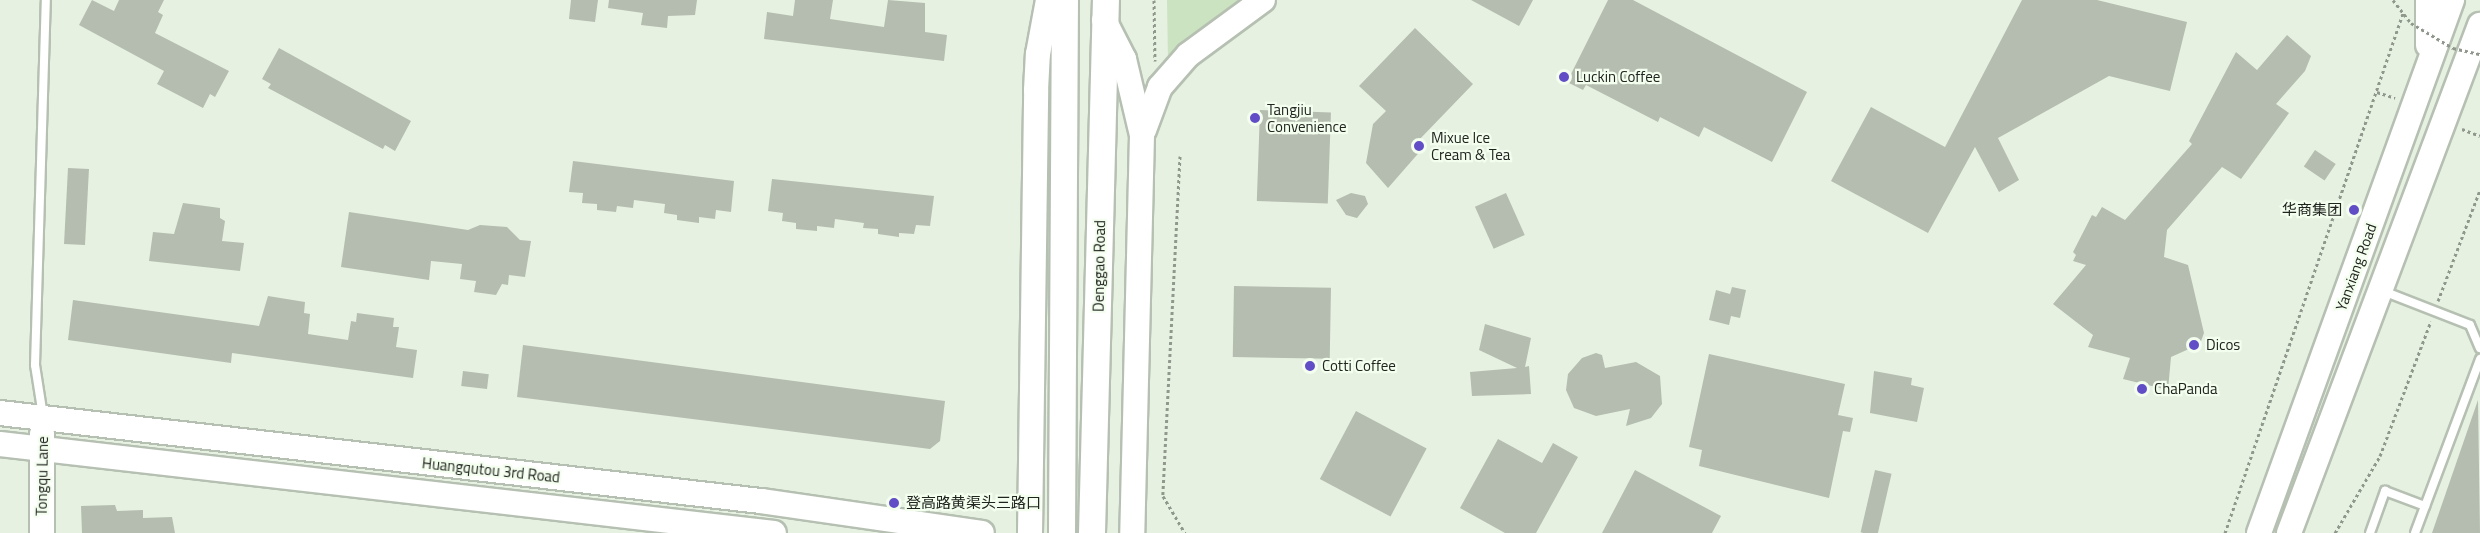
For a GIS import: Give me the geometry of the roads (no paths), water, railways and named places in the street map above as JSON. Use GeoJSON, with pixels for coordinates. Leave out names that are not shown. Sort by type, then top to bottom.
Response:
{"type":"FeatureCollection","features":[{"type":"Feature","properties":{"kind":"main road"},"geometry":{"type":"LineString","coordinates":[[1062,533],[1068,100],[1065,0]]}},
{"type":"Feature","properties":{"kind":"main road","name":"Denggao Road"},"geometry":{"type":"LineString","coordinates":[[1092,533],[1105,10]]}},
{"type":"Feature","properties":{"kind":"street"},"geometry":{"type":"LineString","coordinates":[[1027,0],[1042,24],[1060,62],[1068,100]]}},
{"type":"Feature","properties":{"kind":"street"},"geometry":{"type":"LineString","coordinates":[[1030,533],[1036,90],[1042,24],[1048,0]]}},
{"type":"Feature","properties":{"kind":"street"},"geometry":{"type":"LineString","coordinates":[[1142,135],[1160,87],[1175,70],[1206,39],[1263,0]]}},
{"type":"Feature","properties":{"kind":"street"},"geometry":{"type":"LineString","coordinates":[[2426,72],[2428,0]]}},
{"type":"Feature","properties":{"kind":"street","name":"Yanxiang Road"},"geometry":{"type":"LineString","coordinates":[[2259,533],[2452,0]]}},
{"type":"Feature","properties":{"kind":"street"},"geometry":{"type":"LineString","coordinates":[[1105,10],[1124,59],[1142,135],[1132,533]]}},
{"type":"Feature","properties":{"kind":"street"},"geometry":{"type":"LineString","coordinates":[[2289,533],[2383,291],[2480,25]]}},
{"type":"Feature","properties":{"kind":"street"},"geometry":{"type":"LineString","coordinates":[[2448,111],[2480,54]]}},
{"type":"Feature","properties":{"kind":"street","name":"Huangqutou 3rd Road"},"geometry":{"type":"LineString","coordinates":[[0,413],[44,420],[761,501],[982,533]]}},
{"type":"Feature","properties":{"kind":"street","name":"Tongqu Lane"},"geometry":{"type":"LineString","coordinates":[[42,533],[41,450],[44,420]]}},
{"type":"Feature","properties":{"kind":"street","name":"Huangqutou 3rd Road"},"geometry":{"type":"LineString","coordinates":[[0,444],[774,533]]}},
{"type":"Feature","properties":{"kind":"lane"},"geometry":{"type":"LineString","coordinates":[[44,420],[35,365],[46,0]]}},
{"type":"Feature","properties":{"kind":"lane"},"geometry":{"type":"LineString","coordinates":[[2383,291],[2470,325],[2480,348]]}},
{"type":"Feature","properties":{"kind":"lane"},"geometry":{"type":"LineString","coordinates":[[2415,533],[2480,359]]}},
{"type":"Feature","properties":{"kind":"lane"},"geometry":{"type":"LineString","coordinates":[[2370,533],[2385,491],[2426,506]]}},
{"type":"Feature","properties":{"kind":"place","name":"Luckin Coffee"},"geometry":{"type":"Point","coordinates":[1564,77]}},
{"type":"Feature","properties":{"kind":"place","name":"Tangjiu Convenience"},"geometry":{"type":"Point","coordinates":[1255,118]}},
{"type":"Feature","properties":{"kind":"place","name":"Mixue Ice Cream & Tea"},"geometry":{"type":"Point","coordinates":[1419,146]}},
{"type":"Feature","properties":{"kind":"place","name":"华商集团"},"geometry":{"type":"Point","coordinates":[2354,210]}},
{"type":"Feature","properties":{"kind":"place","name":"Dicos"},"geometry":{"type":"Point","coordinates":[2194,345]}},
{"type":"Feature","properties":{"kind":"place","name":"Cotti Coffee"},"geometry":{"type":"Point","coordinates":[1310,366]}},
{"type":"Feature","properties":{"kind":"place","name":"ChaPanda"},"geometry":{"type":"Point","coordinates":[2142,389]}},
{"type":"Feature","properties":{"kind":"place","name":"登高路黄渠头三路口"},"geometry":{"type":"Point","coordinates":[894,503]}}]}
